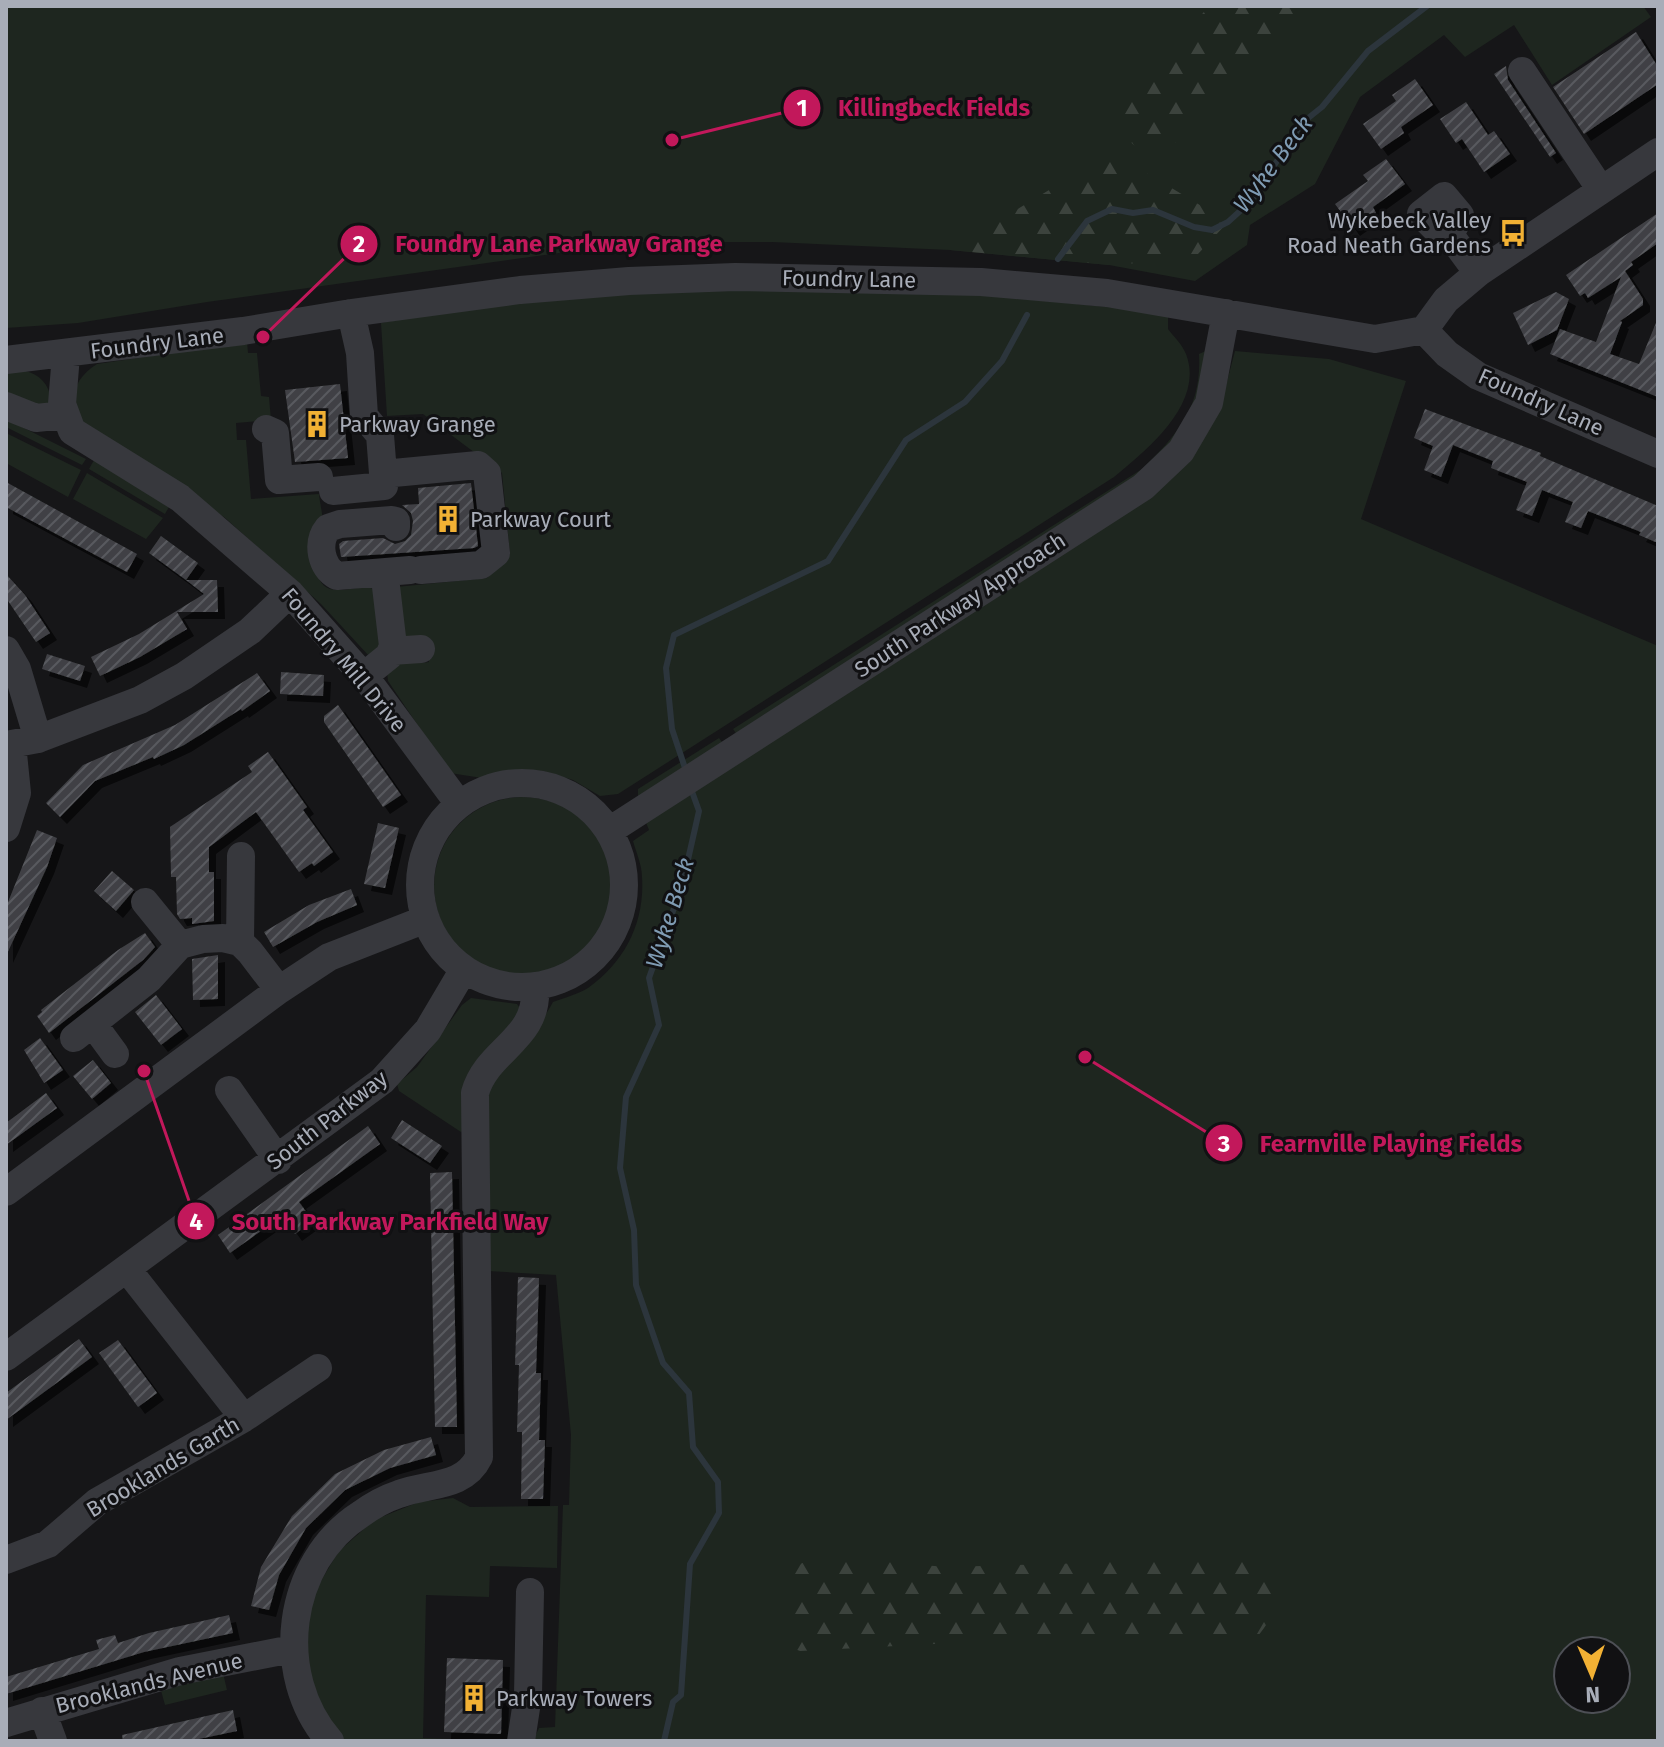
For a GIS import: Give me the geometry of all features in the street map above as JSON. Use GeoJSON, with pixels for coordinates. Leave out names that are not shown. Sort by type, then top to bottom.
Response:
{"type":"FeatureCollection","features":[{"type":"Feature","properties":{"kind":"street"},"geometry":{"type":"LineString","coordinates":[[1522,71],[1601,190]]}},
{"type":"Feature","properties":{"kind":"street"},"geometry":{"type":"LineString","coordinates":[[1424,330],[1446,300],[1478,273],[1658,152]]}},
{"type":"Feature","properties":{"kind":"street"},"geometry":{"type":"LineString","coordinates":[[1450,235],[1478,273]]}},
{"type":"Feature","properties":{"kind":"street","name":"Foundry Lane"},"geometry":{"type":"LineString","coordinates":[[6,360],[243,331],[520,290],[629,281],[735,277],[981,282],[1107,293],[1375,339],[1424,330],[1447,354],[1478,376],[1658,454]]}},
{"type":"Feature","properties":{"kind":"street"},"geometry":{"type":"LineString","coordinates":[[266,429],[275,433],[279,480],[384,486],[380,435],[364,416],[360,353],[351,313]]}},
{"type":"Feature","properties":{"kind":"street","name":"South Parkway Approach"},"geometry":{"type":"LineString","coordinates":[[609,831],[1143,487],[1181,451],[1209,403],[1226,313]]}},
{"type":"Feature","properties":{"kind":"street"},"geometry":{"type":"LineString","coordinates":[[6,406],[36,418],[65,415],[61,393],[66,355]]}},
{"type":"Feature","properties":{"kind":"street","name":"Foundry Mill Drive"},"geometry":{"type":"LineString","coordinates":[[65,415],[72,431],[79,437],[180,498],[290,593],[364,676],[459,804]]}},
{"type":"Feature","properties":{"kind":"street"},"geometry":{"type":"LineString","coordinates":[[383,474],[478,465],[487,473],[496,553],[481,565],[337,576],[324,564],[323,534],[332,526],[392,520],[396,521],[396,527]]}},
{"type":"Feature","properties":{"kind":"street"},"geometry":{"type":"LineString","coordinates":[[364,676],[391,651],[385,578],[381,573]]}},
{"type":"Feature","properties":{"kind":"street"},"geometry":{"type":"LineString","coordinates":[[19,743],[140,700],[184,676],[250,631],[290,593]]}},
{"type":"Feature","properties":{"kind":"street"},"geometry":{"type":"LineString","coordinates":[[391,651],[421,649]]}},
{"type":"Feature","properties":{"kind":"street"},"geometry":{"type":"LineString","coordinates":[[6,650],[17,669],[19,743],[17,793],[6,828]]}},
{"type":"Feature","properties":{"kind":"street"},"geometry":{"type":"LineString","coordinates":[[523,783],[557,789],[587,805],[609,831],[622,860],[625,891],[618,922],[602,949],[579,970],[535,987],[491,983],[464,969],[440,946],[426,919],[420,888],[424,856],[441,823],[459,804],[490,788],[523,783]]}},
{"type":"Feature","properties":{"kind":"street"},"geometry":{"type":"LineString","coordinates":[[240,942],[241,856]]}},
{"type":"Feature","properties":{"kind":"street"},"geometry":{"type":"LineString","coordinates":[[145,902],[180,945]]}},
{"type":"Feature","properties":{"kind":"street"},"geometry":{"type":"LineString","coordinates":[[6,1192],[279,990],[329,957],[426,919]]}},
{"type":"Feature","properties":{"kind":"street"},"geometry":{"type":"LineString","coordinates":[[115,1054],[83,1031],[149,979],[180,945],[213,938],[240,942],[279,990]]}},
{"type":"Feature","properties":{"kind":"street","name":"South Parkway"},"geometry":{"type":"LineString","coordinates":[[6,1357],[382,1081],[428,1030],[464,969]]}},
{"type":"Feature","properties":{"kind":"street"},"geometry":{"type":"LineString","coordinates":[[330,1741],[302,1692],[292,1649],[294,1625],[305,1583],[327,1545],[359,1514],[398,1494],[456,1480],[466,1475],[479,1457],[475,1093],[485,1071],[525,1029],[535,1008],[535,987]]}},
{"type":"Feature","properties":{"kind":"street"},"geometry":{"type":"LineString","coordinates":[[229,1090],[278,1160]]}},
{"type":"Feature","properties":{"kind":"street"},"geometry":{"type":"LineString","coordinates":[[127,1269],[244,1418]]}},
{"type":"Feature","properties":{"kind":"street","name":"Brooklands Garth"},"geometry":{"type":"LineString","coordinates":[[6,1560],[48,1544],[97,1502],[244,1418],[318,1368]]}},
{"type":"Feature","properties":{"kind":"street"},"geometry":{"type":"LineString","coordinates":[[521,1741],[528,1695],[530,1592]]}},
{"type":"Feature","properties":{"kind":"street","name":"Brooklands Avenue"},"geometry":{"type":"LineString","coordinates":[[6,1723],[180,1671],[292,1649]]}},
{"type":"Feature","properties":{"kind":"street"},"geometry":{"type":"LineString","coordinates":[[42,1711],[53,1741]]}},
{"type":"Feature","properties":{"kind":"green space"},"geometry":{"type":"Polygon","coordinates":[[[6,6],[1643,6],[1651,17],[1552,85],[1514,25],[1465,57],[1444,35],[1360,97],[1315,184],[1250,225],[1247,245],[1195,281],[1109,265],[950,250],[772,242],[638,242],[78,323],[6,328],[6,6]]]}},
{"type":"Feature","properties":{"kind":"green space"},"geometry":{"type":"Polygon","coordinates":[[[1209,6],[1318,6],[1157,160],[1129,140],[1123,127],[1123,107],[1209,6]]]}},
{"type":"Feature","properties":{"kind":"green space"},"geometry":{"type":"Polygon","coordinates":[[[1107,155],[1150,175],[1228,222],[1197,255],[1166,261],[1109,265],[950,250],[1107,155]]]}},
{"type":"Feature","properties":{"kind":"green space"},"geometry":{"type":"Polygon","coordinates":[[[735,289],[964,293],[1168,313],[1168,329],[1186,354],[1190,372],[1187,390],[1170,424],[1114,477],[618,794],[600,796],[573,780],[543,771],[512,770],[482,778],[450,773],[388,681],[387,670],[394,661],[420,659],[422,663],[429,662],[426,643],[399,643],[396,587],[487,578],[510,554],[502,473],[423,414],[387,416],[381,323],[513,303],[735,289]]]}},
{"type":"Feature","properties":{"kind":"green space"},"geometry":{"type":"Polygon","coordinates":[[[247,342],[248,353],[257,353],[261,396],[269,397],[271,420],[236,423],[237,440],[246,440],[251,499],[319,494],[323,525],[317,570],[319,578],[330,589],[374,589],[384,645],[369,656],[321,604],[224,517],[91,434],[75,406],[74,397],[80,380],[97,364],[247,342]]]}},
{"type":"Feature","properties":{"kind":"green space"},"geometry":{"type":"Polygon","coordinates":[[[1208,350],[1197,411],[1146,474],[738,736],[733,729],[1142,469],[1167,444],[1185,418],[1196,389],[1199,354],[1208,350]]]}},
{"type":"Feature","properties":{"kind":"green space"},"geometry":{"type":"Polygon","coordinates":[[[1235,351],[1329,359],[1406,381],[1361,519],[1658,646],[1658,1741],[533,1741],[539,1728],[555,1727],[563,1505],[569,1505],[571,1435],[556,1275],[488,1271],[484,1097],[499,1071],[553,1002],[588,988],[601,978],[630,940],[642,894],[642,872],[633,841],[649,830],[645,820],[1012,586],[1219,412],[1235,351]]]}},
{"type":"Feature","properties":{"kind":"green space"},"geometry":{"type":"Polygon","coordinates":[[[25,371],[39,377],[46,385],[51,399],[46,408],[6,393],[6,372],[25,371]]]}},
{"type":"Feature","properties":{"kind":"green space"},"geometry":{"type":"Polygon","coordinates":[[[6,419],[86,459],[82,465],[6,427],[6,419]]]}},
{"type":"Feature","properties":{"kind":"green space"},"geometry":{"type":"Polygon","coordinates":[[[6,433],[81,470],[68,497],[6,463],[6,433]]]}},
{"type":"Feature","properties":{"kind":"green space"},"geometry":{"type":"Polygon","coordinates":[[[94,460],[170,505],[165,514],[89,469],[94,460]]]}},
{"type":"Feature","properties":{"kind":"green space"},"geometry":{"type":"Polygon","coordinates":[[[87,473],[163,518],[146,539],[73,499],[87,473]]]}},
{"type":"Feature","properties":{"kind":"green space"},"geometry":{"type":"Polygon","coordinates":[[[719,738],[724,745],[638,800],[638,789],[719,738]]]}},
{"type":"Feature","properties":{"kind":"green space"},"geometry":{"type":"Polygon","coordinates":[[[523,797],[557,804],[586,823],[605,852],[612,886],[605,920],[586,949],[557,968],[523,975],[489,968],[460,949],[441,920],[434,886],[441,852],[460,823],[489,804],[523,797]]]}},
{"type":"Feature","properties":{"kind":"green space"},"geometry":{"type":"Polygon","coordinates":[[[471,998],[517,1004],[520,1008],[467,1129],[461,1132],[399,1091],[397,1084],[417,1067],[462,1005],[471,998]]]}},
{"type":"Feature","properties":{"kind":"green space"},"geometry":{"type":"Polygon","coordinates":[[[453,1498],[470,1507],[558,1506],[557,1568],[490,1566],[489,1597],[426,1595],[423,1738],[505,1741],[343,1741],[311,1688],[305,1641],[314,1593],[338,1552],[374,1520],[419,1502],[453,1498]]]}},
{"type":"Feature","properties":{"kind":"green space"},"geometry":{"type":"Polygon","coordinates":[[[1168,1556],[1236,1560],[1275,1574],[1277,1602],[1253,1642],[1011,1640],[800,1651],[787,1646],[787,1575],[802,1563],[852,1559],[946,1567],[1088,1563],[1168,1556]]]}},
{"type":"Feature","properties":{"kind":"green space"},"geometry":{"type":"Polygon","coordinates":[[[223,1673],[227,1690],[165,1705],[160,1687],[223,1673]]]}},
{"type":"Feature","properties":{"kind":"building"},"geometry":{"type":"Polygon","coordinates":[[[1636,32],[1658,67],[1658,84],[1584,134],[1553,87],[1636,32]]]}},
{"type":"Feature","properties":{"kind":"building"},"geometry":{"type":"Polygon","coordinates":[[[1506,66],[1508,80],[1556,153],[1550,157],[1494,74],[1506,66]]]}},
{"type":"Feature","properties":{"kind":"building"},"geometry":{"type":"Polygon","coordinates":[[[1415,79],[1433,105],[1401,127],[1404,133],[1381,149],[1363,124],[1396,101],[1392,95],[1415,79]]]}},
{"type":"Feature","properties":{"kind":"building"},"geometry":{"type":"Polygon","coordinates":[[[1466,102],[1488,135],[1494,131],[1510,154],[1484,172],[1462,139],[1456,143],[1440,119],[1466,102]]]}},
{"type":"Feature","properties":{"kind":"building"},"geometry":{"type":"Polygon","coordinates":[[[1386,159],[1405,184],[1373,207],[1376,213],[1353,229],[1335,204],[1368,181],[1363,175],[1386,159]]]}},
{"type":"Feature","properties":{"kind":"building"},"geometry":{"type":"Polygon","coordinates":[[[1658,213],[1658,243],[1631,262],[1633,265],[1625,271],[1643,299],[1643,305],[1620,321],[1610,354],[1639,364],[1658,318],[1658,397],[1550,354],[1560,329],[1596,342],[1621,277],[1588,298],[1585,293],[1580,296],[1566,275],[1658,213]]]}},
{"type":"Feature","properties":{"kind":"building"},"geometry":{"type":"Polygon","coordinates":[[[1556,292],[1569,299],[1557,330],[1528,345],[1513,313],[1556,292]]]}},
{"type":"Feature","properties":{"kind":"building","name":"Parkway Grange"},"geometry":{"type":"Polygon","coordinates":[[[340,384],[348,458],[295,462],[285,390],[340,384]]]}},
{"type":"Feature","properties":{"kind":"building"},"geometry":{"type":"Polygon","coordinates":[[[1425,409],[1541,453],[1540,456],[1658,506],[1658,543],[1639,535],[1641,532],[1588,511],[1581,528],[1565,522],[1573,502],[1542,490],[1532,516],[1516,510],[1527,482],[1491,468],[1493,461],[1453,445],[1441,477],[1424,470],[1433,446],[1414,438],[1425,409]]]}},
{"type":"Feature","properties":{"kind":"building"},"geometry":{"type":"Polygon","coordinates":[[[6,482],[137,554],[127,572],[6,507],[6,482]]]}},
{"type":"Feature","properties":{"kind":"building","name":"Parkway Court"},"geometry":{"type":"Polygon","coordinates":[[[471,483],[478,546],[341,557],[339,544],[343,541],[383,538],[395,544],[405,541],[411,535],[413,521],[411,513],[402,505],[419,504],[418,488],[471,483]]]}},
{"type":"Feature","properties":{"kind":"building"},"geometry":{"type":"Polygon","coordinates":[[[161,536],[198,563],[186,580],[149,553],[161,536]]]}},
{"type":"Feature","properties":{"kind":"building"},"geometry":{"type":"Polygon","coordinates":[[[6,574],[25,595],[50,633],[36,642],[6,598],[6,574]]]}},
{"type":"Feature","properties":{"kind":"building"},"geometry":{"type":"Polygon","coordinates":[[[186,580],[217,580],[218,612],[177,612],[187,629],[100,676],[91,657],[139,634],[204,594],[186,580]]]}},
{"type":"Feature","properties":{"kind":"building"},"geometry":{"type":"Polygon","coordinates":[[[47,654],[85,666],[80,681],[42,669],[47,654]]]}},
{"type":"Feature","properties":{"kind":"building"},"geometry":{"type":"Polygon","coordinates":[[[281,672],[324,675],[323,696],[280,694],[281,672]]]}},
{"type":"Feature","properties":{"kind":"building"},"geometry":{"type":"Polygon","coordinates":[[[257,673],[270,691],[242,711],[184,745],[95,781],[60,817],[46,803],[83,765],[175,725],[257,673]]]}},
{"type":"Feature","properties":{"kind":"building"},"geometry":{"type":"Polygon","coordinates":[[[338,705],[401,795],[383,807],[324,722],[324,716],[338,705]]]}},
{"type":"Feature","properties":{"kind":"building"},"geometry":{"type":"Polygon","coordinates":[[[268,752],[307,807],[303,810],[333,852],[314,866],[312,863],[299,872],[256,812],[209,847],[209,872],[214,872],[214,921],[192,924],[192,918],[180,919],[177,914],[176,877],[171,877],[170,827],[252,772],[248,766],[268,752]]]}},
{"type":"Feature","properties":{"kind":"building"},"geometry":{"type":"Polygon","coordinates":[[[378,823],[399,828],[385,888],[364,884],[378,823]]]}},
{"type":"Feature","properties":{"kind":"building"},"geometry":{"type":"Polygon","coordinates":[[[37,830],[57,838],[6,956],[6,907],[37,830]]]}},
{"type":"Feature","properties":{"kind":"building"},"geometry":{"type":"Polygon","coordinates":[[[112,871],[134,890],[116,911],[94,891],[112,871]]]}},
{"type":"Feature","properties":{"kind":"building"},"geometry":{"type":"Polygon","coordinates":[[[351,889],[357,905],[317,922],[273,947],[264,932],[309,905],[351,889]]]}},
{"type":"Feature","properties":{"kind":"building"},"geometry":{"type":"Polygon","coordinates":[[[145,933],[155,947],[143,960],[49,1033],[37,1016],[41,1010],[118,950],[145,933]]]}},
{"type":"Feature","properties":{"kind":"building"},"geometry":{"type":"Polygon","coordinates":[[[218,955],[218,999],[193,1000],[192,959],[218,955]]]}},
{"type":"Feature","properties":{"kind":"building"},"geometry":{"type":"Polygon","coordinates":[[[156,995],[182,1029],[161,1045],[135,1012],[156,995]]]}},
{"type":"Feature","properties":{"kind":"building"},"geometry":{"type":"Polygon","coordinates":[[[40,1038],[63,1070],[44,1083],[24,1050],[40,1038]]]}},
{"type":"Feature","properties":{"kind":"building"},"geometry":{"type":"Polygon","coordinates":[[[93,1060],[111,1083],[92,1099],[73,1076],[93,1060]]]}},
{"type":"Feature","properties":{"kind":"building"},"geometry":{"type":"Polygon","coordinates":[[[46,1093],[57,1108],[6,1145],[6,1123],[46,1093]]]}},
{"type":"Feature","properties":{"kind":"building"},"geometry":{"type":"Polygon","coordinates":[[[402,1120],[442,1146],[430,1163],[391,1138],[402,1120]]]}},
{"type":"Feature","properties":{"kind":"building"},"geometry":{"type":"Polygon","coordinates":[[[368,1126],[380,1144],[299,1202],[313,1221],[295,1234],[282,1216],[230,1253],[218,1235],[368,1126]]]}},
{"type":"Feature","properties":{"kind":"building"},"geometry":{"type":"Polygon","coordinates":[[[452,1172],[457,1427],[435,1427],[430,1173],[452,1172]]]}},
{"type":"Feature","properties":{"kind":"building"},"geometry":{"type":"Polygon","coordinates":[[[518,1277],[539,1278],[536,1373],[541,1373],[539,1440],[545,1440],[543,1499],[521,1499],[522,1432],[517,1432],[519,1365],[515,1365],[518,1277]]]}},
{"type":"Feature","properties":{"kind":"building"},"geometry":{"type":"Polygon","coordinates":[[[79,1339],[92,1357],[6,1420],[6,1393],[79,1339]]]}},
{"type":"Feature","properties":{"kind":"building"},"geometry":{"type":"Polygon","coordinates":[[[118,1340],[157,1393],[138,1407],[99,1353],[118,1340]]]}},
{"type":"Feature","properties":{"kind":"building"},"geometry":{"type":"Polygon","coordinates":[[[431,1437],[436,1455],[390,1468],[345,1490],[306,1528],[279,1575],[269,1610],[251,1606],[261,1567],[292,1516],[335,1474],[384,1450],[431,1437]]]}},
{"type":"Feature","properties":{"kind":"building"},"geometry":{"type":"Polygon","coordinates":[[[229,1615],[233,1633],[144,1652],[6,1694],[6,1677],[99,1649],[96,1640],[115,1635],[118,1643],[229,1615]]]}},
{"type":"Feature","properties":{"kind":"building","name":"Parkway Towers"},"geometry":{"type":"Polygon","coordinates":[[[447,1658],[503,1660],[501,1734],[444,1732],[447,1658]]]}},
{"type":"Feature","properties":{"kind":"building"},"geometry":{"type":"Polygon","coordinates":[[[233,1710],[237,1731],[189,1741],[123,1741],[122,1735],[233,1710]]]}},
{"type":"Feature","properties":{"kind":"waterway","name":"Wyke Beck"},"geometry":{"type":"LineString","coordinates":[[1058,259],[1087,221],[1112,209],[1133,213],[1153,210],[1194,227],[1212,230],[1228,222],[1250,202],[1302,123],[1322,107],[1368,51],[1427,6]]}},
{"type":"Feature","properties":{"kind":"waterway","name":"Wyke Beck"},"geometry":{"type":"LineString","coordinates":[[686,771],[672,729],[666,668],[674,635],[828,561],[906,440],[965,402],[1002,361],[1027,315]]}},
{"type":"Feature","properties":{"kind":"waterway","name":"Wyke Beck"},"geometry":{"type":"LineString","coordinates":[[664,1741],[673,1702],[681,1695],[690,1564],[719,1513],[718,1482],[693,1447],[689,1393],[663,1363],[636,1285],[634,1230],[620,1168],[626,1097],[659,1025],[649,978],[682,886],[699,811],[690,786]]}},
{"type":"Feature","properties":{"kind":"place","name":"Killingbeck Fields"},"geometry":{"type":"Point","coordinates":[672,140]}},
{"type":"Feature","properties":{"kind":"place","name":"Wykebeck Valley Road Neath Gardens"},"geometry":{"type":"Point","coordinates":[1513,233]}},
{"type":"Feature","properties":{"kind":"place","name":"Foundry Lane Parkway Grange"},"geometry":{"type":"Point","coordinates":[263,337]}},
{"type":"Feature","properties":{"kind":"place","name":"Parkway Grange"},"geometry":{"type":"Point","coordinates":[317,424]}},
{"type":"Feature","properties":{"kind":"place","name":"Parkway Court"},"geometry":{"type":"Point","coordinates":[448,519]}},
{"type":"Feature","properties":{"kind":"place","name":"Fearnville Playing Fields"},"geometry":{"type":"Point","coordinates":[1085,1057]}},
{"type":"Feature","properties":{"kind":"place","name":"South Parkway Parkfield Way"},"geometry":{"type":"Point","coordinates":[144,1071]}},
{"type":"Feature","properties":{"kind":"place","name":"Parkway Towers"},"geometry":{"type":"Point","coordinates":[474,1698]}}]}
